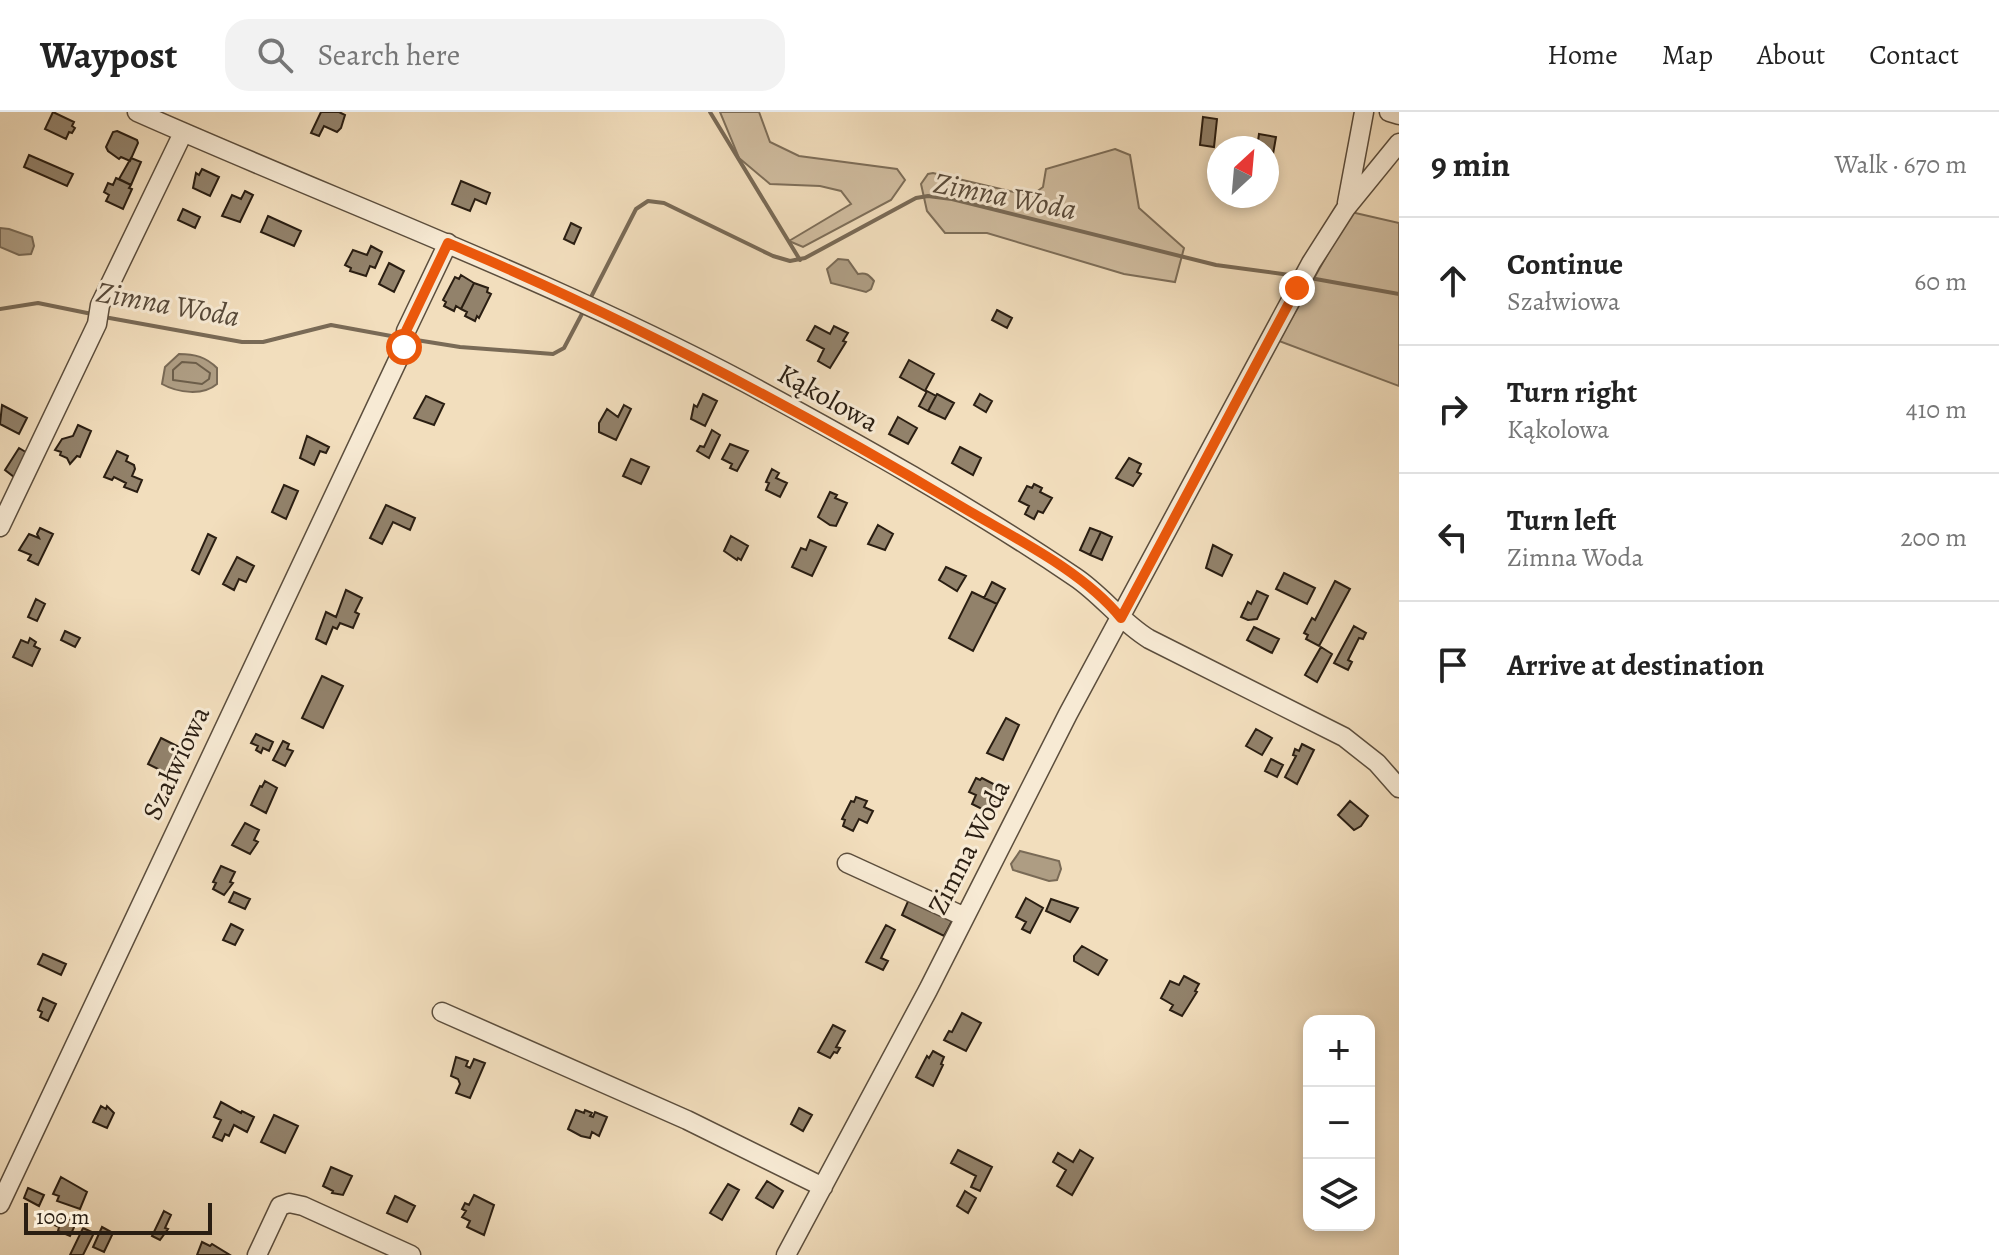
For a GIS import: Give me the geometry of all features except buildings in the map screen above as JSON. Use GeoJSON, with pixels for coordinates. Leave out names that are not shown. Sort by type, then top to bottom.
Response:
{"type":"FeatureCollection","features":[{"type":"Feature","properties":{"kind":"street","name":"Kąkolowa"},"geometry":{"type":"LineString","coordinates":[[137,112],[587,305],[744,383],[911,477],[1077,578],[1149,639],[1344,737],[1377,763],[1399,788]]}},
{"type":"Feature","properties":{"kind":"street"},"geometry":{"type":"LineString","coordinates":[[1344,211],[1364,112]]}},
{"type":"Feature","properties":{"kind":"street"},"geometry":{"type":"LineString","coordinates":[[1389,112],[1399,115]]}},
{"type":"Feature","properties":{"kind":"street"},"geometry":{"type":"LineString","coordinates":[[0,527],[97,324],[100,305],[183,133]]}},
{"type":"Feature","properties":{"kind":"street"},"geometry":{"type":"LineString","coordinates":[[1344,211],[1399,143]]}},
{"type":"Feature","properties":{"kind":"street","name":"Zimna Woda"},"geometry":{"type":"LineString","coordinates":[[786,1255],[965,917],[1068,714],[1297,288],[1344,211]]}},
{"type":"Feature","properties":{"kind":"street","name":"Szałwiowa"},"geometry":{"type":"LineString","coordinates":[[0,1204],[448,243]]}},
{"type":"Feature","properties":{"kind":"street"},"geometry":{"type":"LineString","coordinates":[[847,863],[965,917]]}},
{"type":"Feature","properties":{"kind":"street"},"geometry":{"type":"LineString","coordinates":[[442,1012],[687,1120],[823,1187]]}},
{"type":"Feature","properties":{"kind":"street"},"geometry":{"type":"LineString","coordinates":[[257,1255],[280,1206],[289,1203],[303,1206],[411,1255]]}},
{"type":"Feature","properties":{"kind":"shaded area"},"geometry":{"type":"Polygon","coordinates":[[[720,112],[759,112],[770,142],[799,156],[897,169],[905,180],[891,200],[803,247],[789,241],[851,204],[841,191],[820,186],[770,184],[739,158],[720,112]]]}},
{"type":"Feature","properties":{"kind":"shaded area"},"geometry":{"type":"Polygon","coordinates":[[[1115,149],[1130,155],[1139,208],[1184,248],[1175,282],[1124,274],[987,233],[945,233],[927,211],[921,184],[928,174],[1031,196],[1043,187],[1046,169],[1115,149]]]}},
{"type":"Feature","properties":{"kind":"shaded area"},"geometry":{"type":"Polygon","coordinates":[[[1351,212],[1399,223],[1399,386],[1279,341],[1351,212]]]}},
{"type":"Feature","properties":{"kind":"water"},"geometry":{"type":"Polygon","coordinates":[[[0,228],[32,237],[34,246],[31,254],[19,255],[0,247],[0,228]]]}},
{"type":"Feature","properties":{"kind":"water"},"geometry":{"type":"Polygon","coordinates":[[[838,259],[848,260],[858,274],[871,277],[874,281],[871,289],[866,292],[831,283],[827,269],[838,259]]]}},
{"type":"Feature","properties":{"kind":"water"},"geometry":{"type":"Polygon","coordinates":[[[179,354],[200,357],[213,364],[217,368],[217,384],[190,392],[162,384],[165,367],[179,354]]]}},
{"type":"Feature","properties":{"kind":"water"},"geometry":{"type":"Polygon","coordinates":[[[1020,851],[1059,861],[1061,869],[1057,880],[1049,881],[1013,870],[1011,864],[1020,851]]]}},
{"type":"Feature","properties":{"kind":"waterway"},"geometry":{"type":"LineString","coordinates":[[710,112],[800,260]]}},
{"type":"Feature","properties":{"kind":"waterway","name":"Zimna Woda"},"geometry":{"type":"LineString","coordinates":[[590,299],[636,209],[648,201],[664,203],[773,256],[790,261],[805,258],[916,198],[928,196],[952,199],[1216,265],[1297,276]]}},
{"type":"Feature","properties":{"kind":"waterway","name":"Zimna Woda"},"geometry":{"type":"LineString","coordinates":[[1310,278],[1399,294]]}},
{"type":"Feature","properties":{"kind":"waterway","name":"Zimna Woda"},"geometry":{"type":"LineString","coordinates":[[0,309],[38,303],[92,314]]}},
{"type":"Feature","properties":{"kind":"waterway","name":"Zimna Woda"},"geometry":{"type":"LineString","coordinates":[[410,339],[460,347],[553,354],[564,348],[584,310]]}},
{"type":"Feature","properties":{"kind":"waterway","name":"Zimna Woda"},"geometry":{"type":"LineString","coordinates":[[104,317],[242,342],[263,342],[331,325],[402,338]]}},
{"type":"Feature","properties":{"kind":"route"},"geometry":{"type":"LineString","coordinates":[[404,347],[406,331],[448,243],[580,302],[744,383],[1030,548],[1092,589],[1121,618],[1297,288]]}}]}
